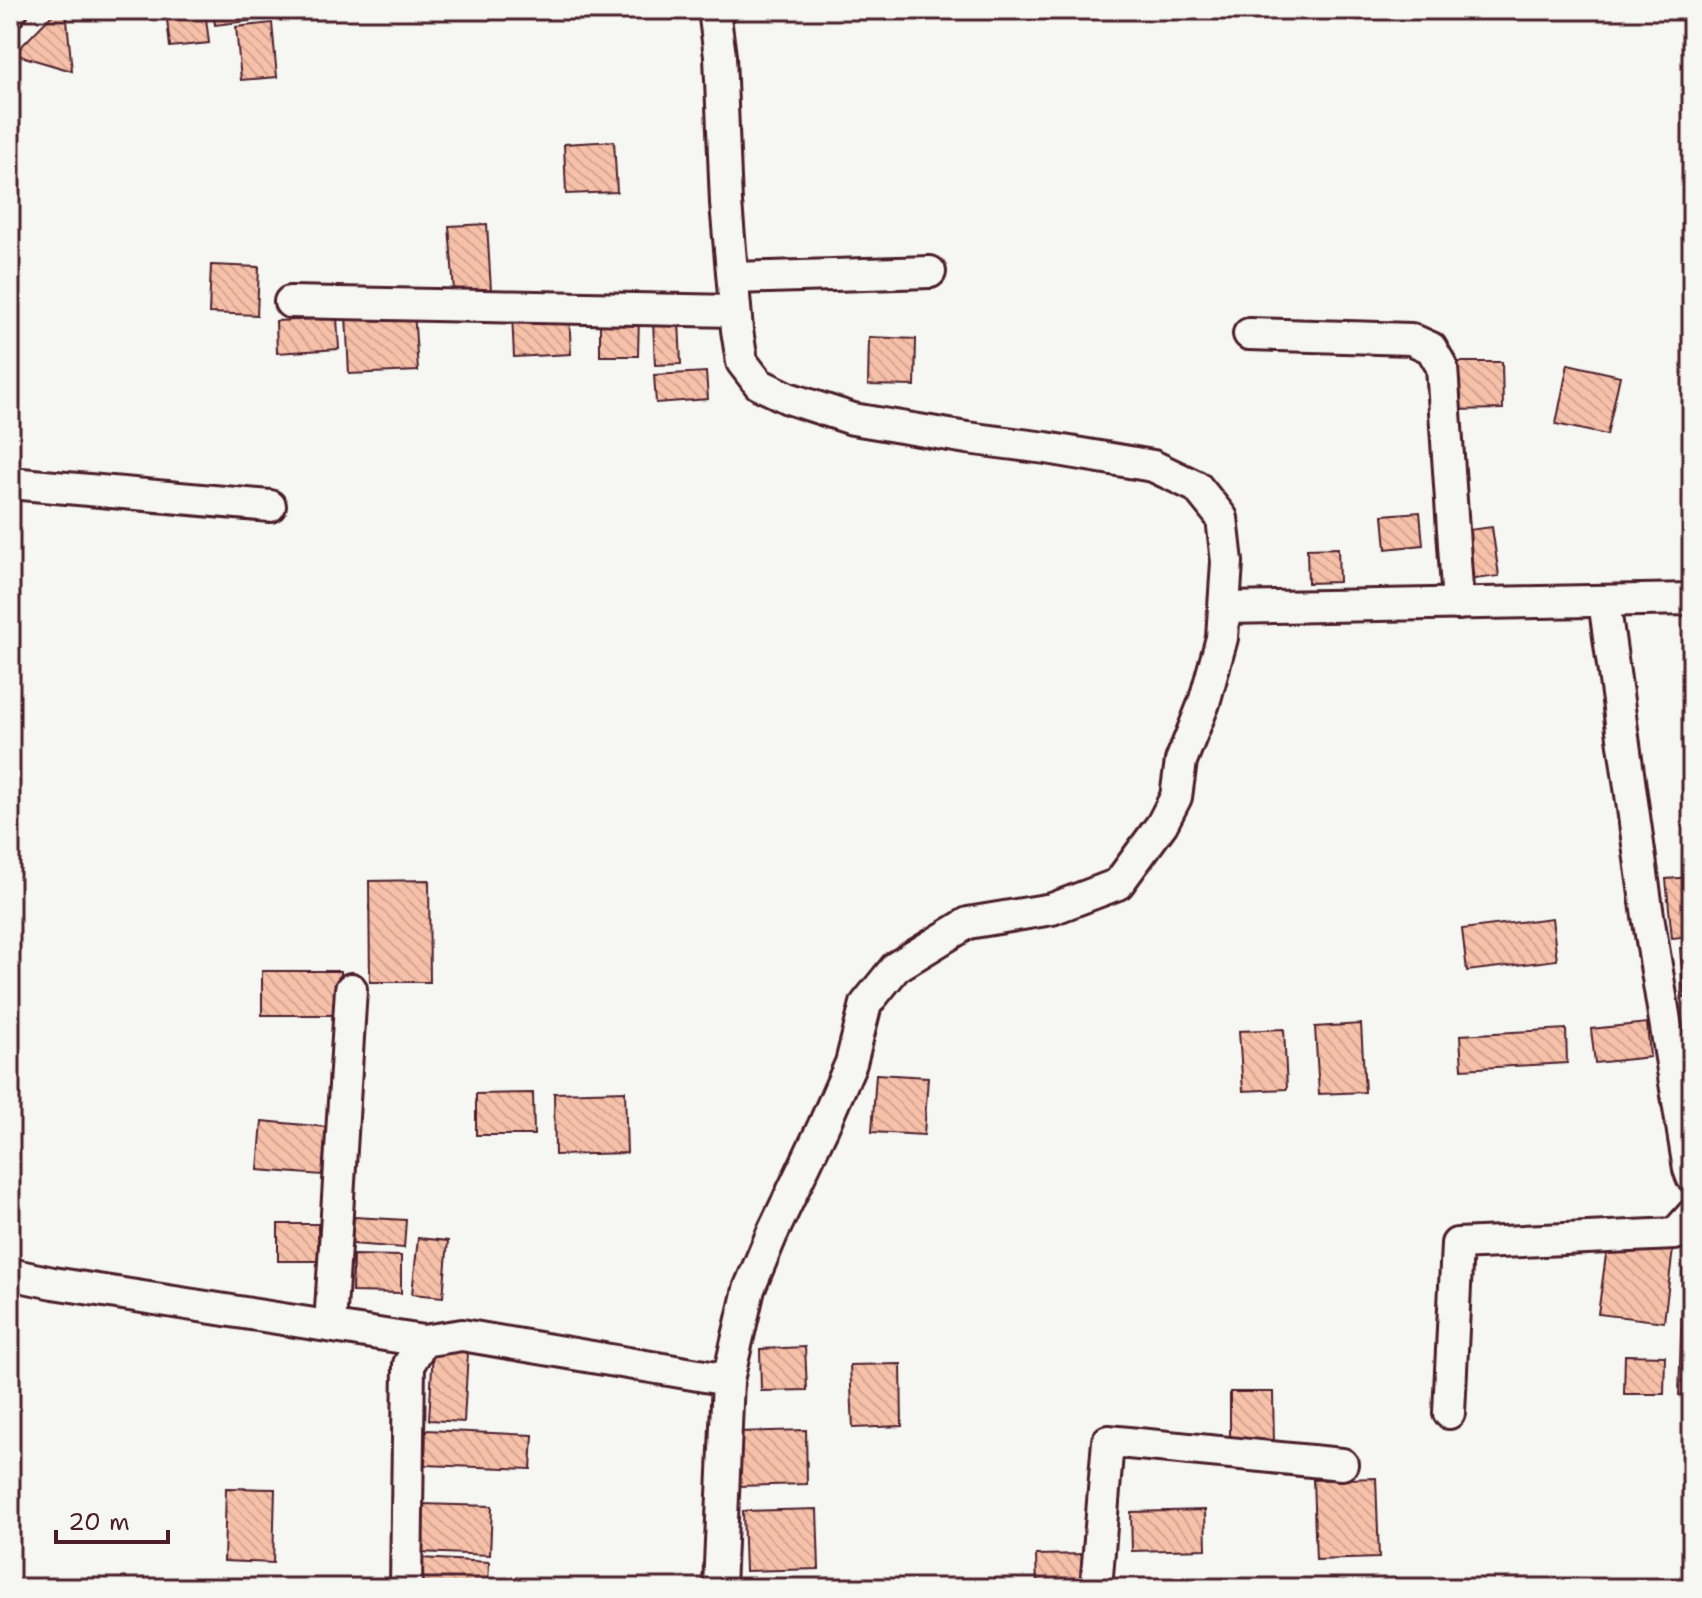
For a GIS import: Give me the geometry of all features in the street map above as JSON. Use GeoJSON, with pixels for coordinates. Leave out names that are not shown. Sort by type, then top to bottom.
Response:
{"type":"FeatureCollection","features":[{"type":"Feature","properties":{"kind":"street"},"geometry":{"type":"LineString","coordinates":[[714,10],[720,56],[726,203],[735,311],[742,362],[759,384],[788,398],[853,419],[1153,466],[1197,487],[1222,518],[1227,562],[1222,638],[1204,703],[1181,761],[1176,797],[1162,824],[1118,884],[1052,909],[968,923],[896,967],[866,1004],[851,1063],[749,1289],[728,1380],[719,1588]]}},
{"type":"Feature","properties":{"kind":"street"},"geometry":{"type":"LineString","coordinates":[[734,278],[930,272]]}},
{"type":"Feature","properties":{"kind":"street"},"geometry":{"type":"LineString","coordinates":[[290,302],[735,311]]}},
{"type":"Feature","properties":{"kind":"street"},"geometry":{"type":"LineString","coordinates":[[1249,334],[1411,339],[1431,348],[1442,367],[1458,604]]}},
{"type":"Feature","properties":{"kind":"street"},"geometry":{"type":"LineString","coordinates":[[10,483],[270,506]]}},
{"type":"Feature","properties":{"kind":"street"},"geometry":{"type":"LineString","coordinates":[[1225,608],[1692,599]]}},
{"type":"Feature","properties":{"kind":"street"},"geometry":{"type":"LineString","coordinates":[[1604,601],[1648,916],[1692,1177]]}},
{"type":"Feature","properties":{"kind":"street"},"geometry":{"type":"LineString","coordinates":[[330,1326],[351,989]]}},
{"type":"Feature","properties":{"kind":"street"},"geometry":{"type":"LineString","coordinates":[[1449,1413],[1457,1244],[1675,1234],[1692,1215]]}},
{"type":"Feature","properties":{"kind":"street"},"geometry":{"type":"LineString","coordinates":[[10,1274],[423,1341],[462,1335],[728,1380]]}},
{"type":"Feature","properties":{"kind":"street"},"geometry":{"type":"LineString","coordinates":[[406,1588],[409,1364],[423,1341]]}},
{"type":"Feature","properties":{"kind":"street"},"geometry":{"type":"LineString","coordinates":[[1096,1588],[1108,1441],[1342,1464]]}},
{"type":"Feature","properties":{"kind":"building"},"geometry":{"type":"Polygon","coordinates":[[[57,10],[66,10],[72,71],[14,54],[57,10]]]}},
{"type":"Feature","properties":{"kind":"building"},"geometry":{"type":"Polygon","coordinates":[[[166,10],[205,10],[209,43],[170,47],[166,10]]]}},
{"type":"Feature","properties":{"kind":"building"},"geometry":{"type":"Polygon","coordinates":[[[213,10],[265,10],[266,19],[215,25],[213,10]]]}},
{"type":"Feature","properties":{"kind":"building"},"geometry":{"type":"Polygon","coordinates":[[[272,23],[277,77],[241,80],[236,27],[272,23]]]}},
{"type":"Feature","properties":{"kind":"building"},"geometry":{"type":"Polygon","coordinates":[[[614,141],[617,192],[566,194],[564,144],[614,141]]]}},
{"type":"Feature","properties":{"kind":"building"},"geometry":{"type":"Polygon","coordinates":[[[487,224],[491,290],[454,292],[449,226],[487,224]]]}},
{"type":"Feature","properties":{"kind":"building"},"geometry":{"type":"Polygon","coordinates":[[[211,265],[259,267],[257,315],[209,313],[211,265]]]}},
{"type":"Feature","properties":{"kind":"building"},"geometry":{"type":"Polygon","coordinates":[[[414,311],[418,371],[349,374],[346,315],[414,311]]]}},
{"type":"Feature","properties":{"kind":"building"},"geometry":{"type":"Polygon","coordinates":[[[569,311],[571,354],[514,357],[512,313],[569,311]]]}},
{"type":"Feature","properties":{"kind":"building"},"geometry":{"type":"Polygon","coordinates":[[[600,314],[639,315],[638,356],[600,356],[600,314]]]}},
{"type":"Feature","properties":{"kind":"building"},"geometry":{"type":"Polygon","coordinates":[[[337,318],[339,349],[277,353],[276,321],[337,318]]]}},
{"type":"Feature","properties":{"kind":"building"},"geometry":{"type":"Polygon","coordinates":[[[679,320],[681,364],[655,365],[653,321],[679,320]]]}},
{"type":"Feature","properties":{"kind":"building"},"geometry":{"type":"Polygon","coordinates":[[[869,337],[916,339],[915,386],[868,385],[869,337]]]}},
{"type":"Feature","properties":{"kind":"building"},"geometry":{"type":"Polygon","coordinates":[[[1451,362],[1502,362],[1503,409],[1452,410],[1451,362]]]}},
{"type":"Feature","properties":{"kind":"building"},"geometry":{"type":"Polygon","coordinates":[[[1568,364],[1620,376],[1607,435],[1556,424],[1568,364]]]}},
{"type":"Feature","properties":{"kind":"building"},"geometry":{"type":"Polygon","coordinates":[[[706,372],[708,399],[656,403],[654,375],[706,372]]]}},
{"type":"Feature","properties":{"kind":"building"},"geometry":{"type":"Polygon","coordinates":[[[1420,512],[1423,545],[1386,549],[1383,515],[1420,512]]]}},
{"type":"Feature","properties":{"kind":"building"},"geometry":{"type":"Polygon","coordinates":[[[1492,527],[1499,576],[1467,580],[1460,531],[1492,527]]]}},
{"type":"Feature","properties":{"kind":"building"},"geometry":{"type":"Polygon","coordinates":[[[1338,548],[1339,582],[1308,583],[1307,549],[1338,548]]]}},
{"type":"Feature","properties":{"kind":"building"},"geometry":{"type":"Polygon","coordinates":[[[1692,877],[1692,936],[1672,938],[1666,879],[1692,877]]]}},
{"type":"Feature","properties":{"kind":"building"},"geometry":{"type":"Polygon","coordinates":[[[429,880],[430,982],[370,982],[369,881],[429,880]]]}},
{"type":"Feature","properties":{"kind":"building"},"geometry":{"type":"Polygon","coordinates":[[[1552,918],[1557,960],[1467,971],[1462,929],[1552,918]]]}},
{"type":"Feature","properties":{"kind":"building"},"geometry":{"type":"Polygon","coordinates":[[[1680,948],[1692,948],[1692,998],[1684,998],[1680,948]]]}},
{"type":"Feature","properties":{"kind":"building"},"geometry":{"type":"Polygon","coordinates":[[[262,971],[341,971],[341,1015],[262,1015],[262,971]]]}},
{"type":"Feature","properties":{"kind":"building"},"geometry":{"type":"Polygon","coordinates":[[[1647,1023],[1650,1057],[1595,1063],[1591,1029],[1647,1023]]]}},
{"type":"Feature","properties":{"kind":"building"},"geometry":{"type":"Polygon","coordinates":[[[1361,1024],[1365,1092],[1319,1094],[1315,1027],[1361,1024]]]}},
{"type":"Feature","properties":{"kind":"building"},"geometry":{"type":"Polygon","coordinates":[[[1284,1029],[1287,1089],[1243,1091],[1239,1031],[1284,1029]]]}},
{"type":"Feature","properties":{"kind":"building"},"geometry":{"type":"Polygon","coordinates":[[[1566,1029],[1567,1063],[1462,1069],[1460,1035],[1566,1029]]]}},
{"type":"Feature","properties":{"kind":"building"},"geometry":{"type":"Polygon","coordinates":[[[876,1074],[928,1077],[924,1135],[872,1132],[876,1074]]]}},
{"type":"Feature","properties":{"kind":"building"},"geometry":{"type":"Polygon","coordinates":[[[625,1091],[627,1153],[555,1155],[554,1093],[625,1091]]]}},
{"type":"Feature","properties":{"kind":"building"},"geometry":{"type":"Polygon","coordinates":[[[533,1093],[534,1135],[476,1135],[476,1094],[533,1093]]]}},
{"type":"Feature","properties":{"kind":"building"},"geometry":{"type":"Polygon","coordinates":[[[262,1121],[326,1127],[322,1175],[258,1170],[262,1121]]]}},
{"type":"Feature","properties":{"kind":"building"},"geometry":{"type":"Polygon","coordinates":[[[354,1217],[406,1220],[404,1248],[352,1244],[354,1217]]]}},
{"type":"Feature","properties":{"kind":"building"},"geometry":{"type":"Polygon","coordinates":[[[278,1224],[318,1224],[318,1261],[278,1261],[278,1224]]]}},
{"type":"Feature","properties":{"kind":"building"},"geometry":{"type":"Polygon","coordinates":[[[418,1238],[448,1241],[443,1297],[412,1294],[418,1238]]]}},
{"type":"Feature","properties":{"kind":"building"},"geometry":{"type":"Polygon","coordinates":[[[1608,1240],[1673,1249],[1664,1322],[1598,1314],[1608,1240]]]}},
{"type":"Feature","properties":{"kind":"building"},"geometry":{"type":"Polygon","coordinates":[[[353,1255],[401,1256],[401,1293],[352,1292],[353,1255]]]}},
{"type":"Feature","properties":{"kind":"building"},"geometry":{"type":"Polygon","coordinates":[[[1683,1270],[1692,1271],[1692,1396],[1679,1395],[1683,1270]]]}},
{"type":"Feature","properties":{"kind":"building"},"geometry":{"type":"Polygon","coordinates":[[[805,1347],[807,1390],[761,1391],[760,1349],[805,1347]]]}},
{"type":"Feature","properties":{"kind":"building"},"geometry":{"type":"Polygon","coordinates":[[[433,1350],[468,1351],[464,1422],[429,1420],[433,1350]]]}},
{"type":"Feature","properties":{"kind":"building"},"geometry":{"type":"Polygon","coordinates":[[[1625,1355],[1665,1356],[1664,1394],[1624,1394],[1625,1355]]]}},
{"type":"Feature","properties":{"kind":"building"},"geometry":{"type":"Polygon","coordinates":[[[901,1364],[902,1426],[853,1428],[850,1365],[901,1364]]]}},
{"type":"Feature","properties":{"kind":"building"},"geometry":{"type":"Polygon","coordinates":[[[1230,1392],[1273,1392],[1274,1446],[1230,1446],[1230,1392]]]}},
{"type":"Feature","properties":{"kind":"building"},"geometry":{"type":"Polygon","coordinates":[[[426,1430],[533,1435],[531,1469],[425,1465],[426,1430]]]}},
{"type":"Feature","properties":{"kind":"building"},"geometry":{"type":"Polygon","coordinates":[[[806,1430],[807,1484],[738,1486],[736,1432],[806,1430]]]}},
{"type":"Feature","properties":{"kind":"building"},"geometry":{"type":"Polygon","coordinates":[[[1376,1478],[1379,1558],[1316,1560],[1313,1480],[1376,1478]]]}},
{"type":"Feature","properties":{"kind":"building"},"geometry":{"type":"Polygon","coordinates":[[[226,1488],[275,1489],[273,1563],[224,1561],[226,1488]]]}},
{"type":"Feature","properties":{"kind":"building"},"geometry":{"type":"Polygon","coordinates":[[[421,1504],[492,1506],[490,1555],[419,1552],[421,1504]]]}},
{"type":"Feature","properties":{"kind":"building"},"geometry":{"type":"Polygon","coordinates":[[[817,1509],[819,1569],[745,1571],[743,1511],[817,1509]]]}},
{"type":"Feature","properties":{"kind":"building"},"geometry":{"type":"Polygon","coordinates":[[[1205,1510],[1206,1549],[1132,1551],[1131,1512],[1205,1510]]]}},
{"type":"Feature","properties":{"kind":"building"},"geometry":{"type":"Polygon","coordinates":[[[1086,1554],[1087,1588],[1037,1588],[1036,1555],[1086,1554]]]}},
{"type":"Feature","properties":{"kind":"building"},"geometry":{"type":"Polygon","coordinates":[[[420,1558],[489,1562],[488,1588],[419,1588],[420,1558]]]}},
{"type":"Feature","properties":{"kind":"building"},"geometry":{"type":"Polygon","coordinates":[[[1292,1581],[1292,1588],[1238,1588],[1238,1583],[1292,1581]]]}}]}
